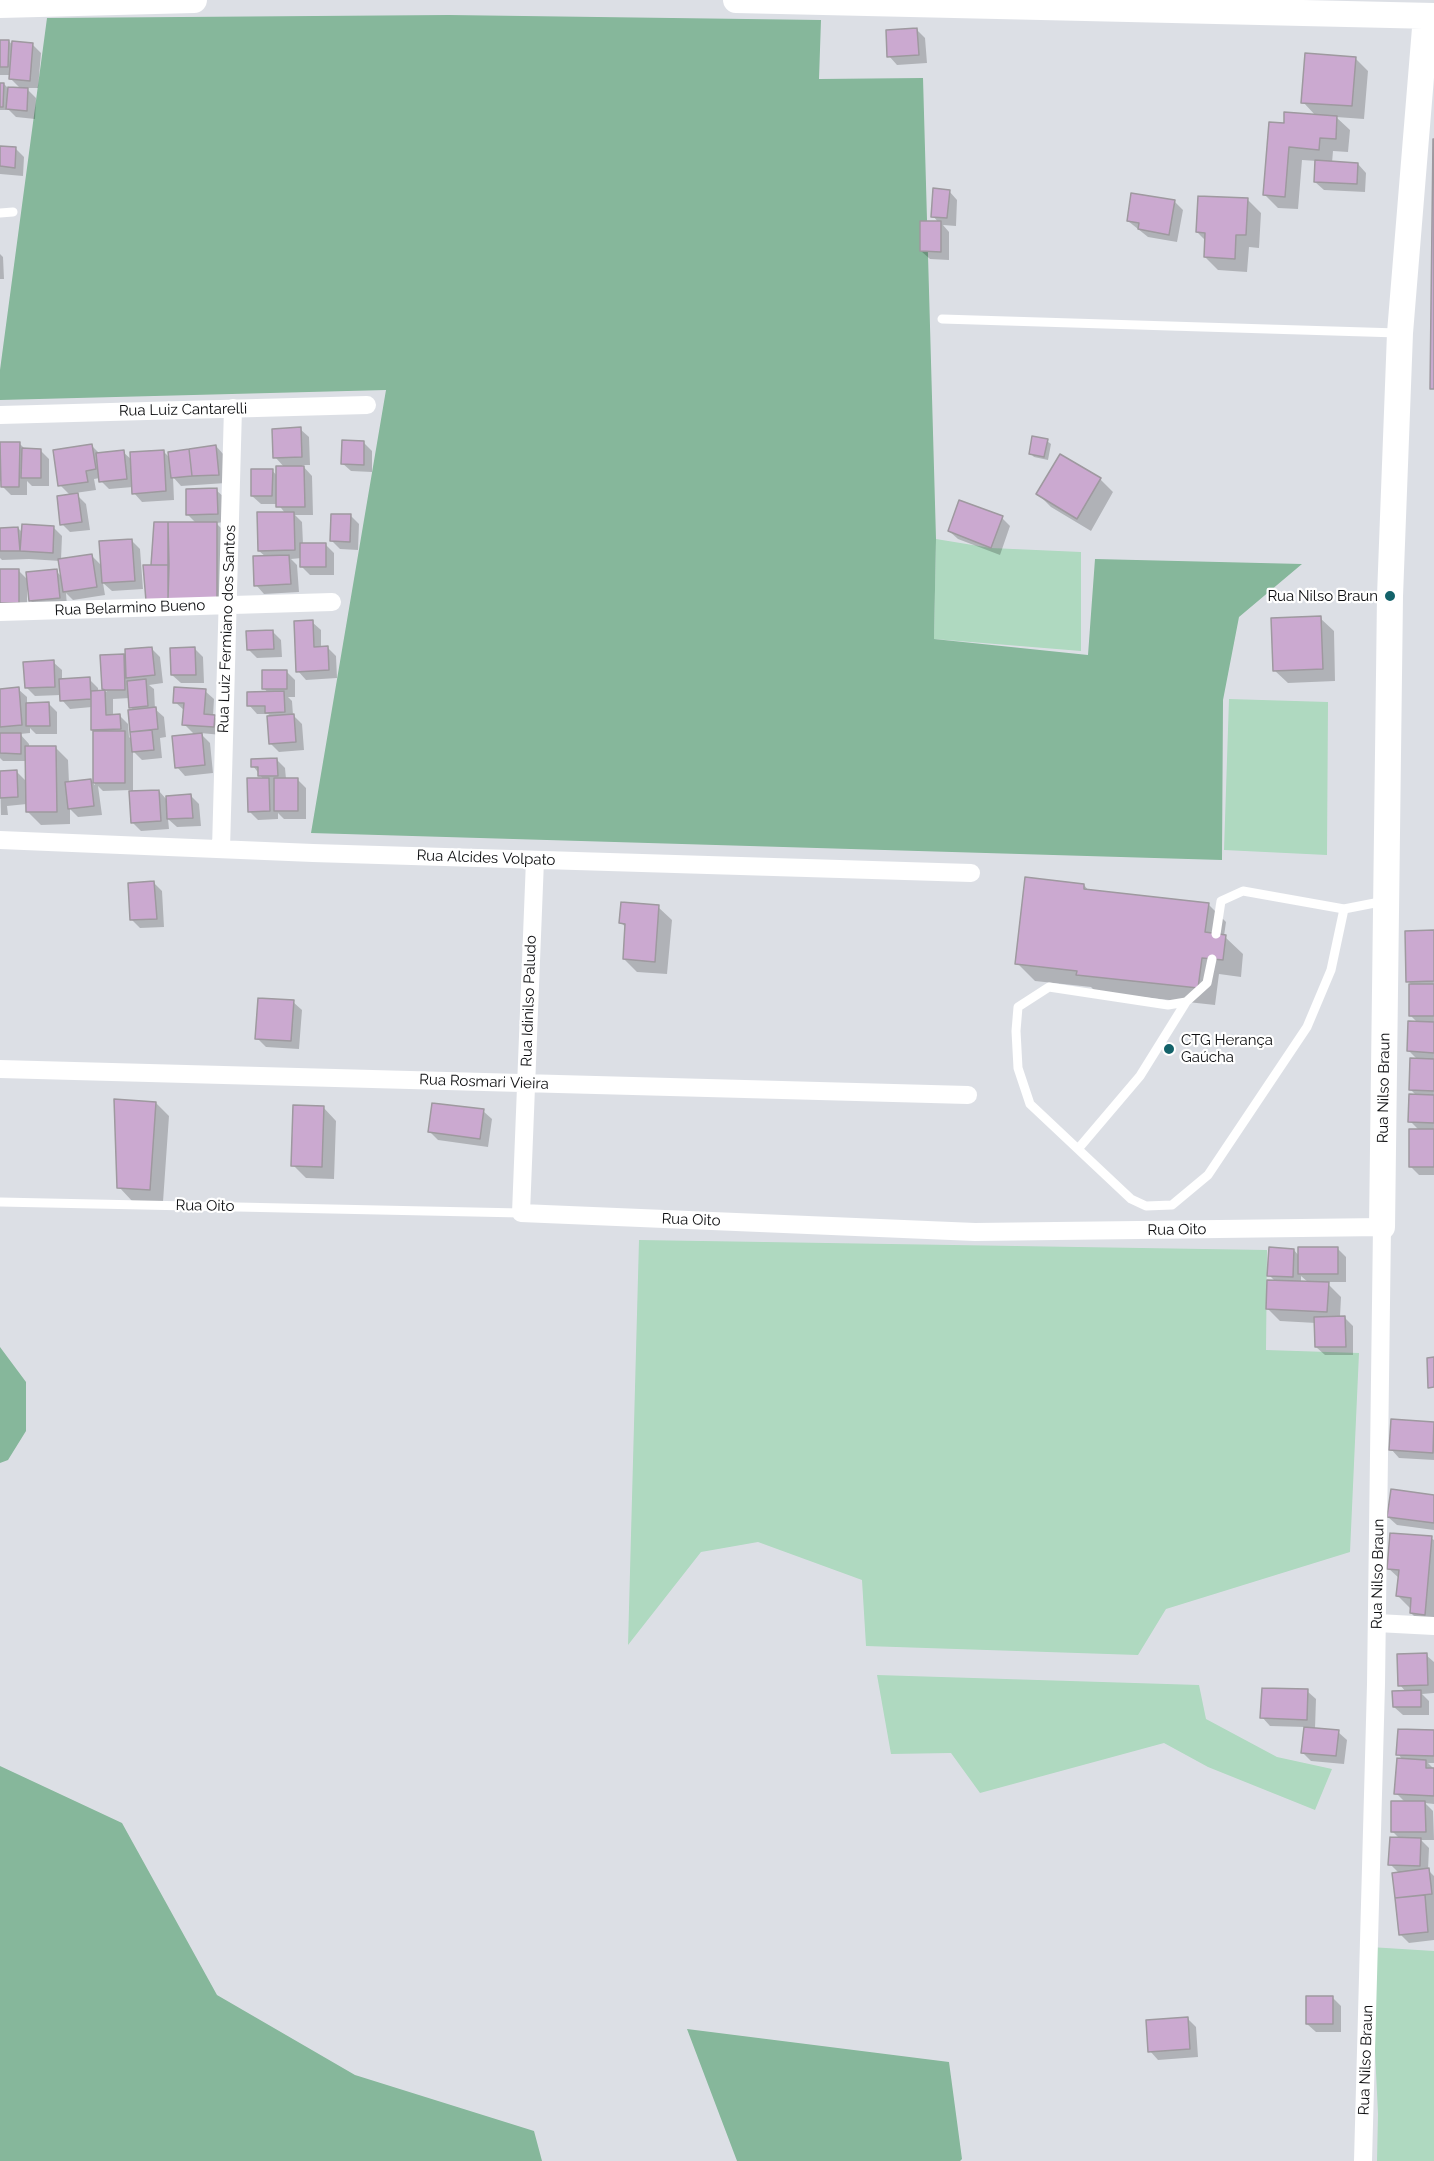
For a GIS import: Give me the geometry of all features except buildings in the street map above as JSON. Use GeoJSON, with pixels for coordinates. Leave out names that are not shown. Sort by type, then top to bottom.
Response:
{"type":"FeatureCollection","features":[{"type":"Feature","properties":{"kind":"street"},"geometry":{"type":"LineString","coordinates":[[0,5],[194,0]]}},
{"type":"Feature","properties":{"kind":"street"},"geometry":{"type":"LineString","coordinates":[[736,0],[1430,16]]}},
{"type":"Feature","properties":{"kind":"street","name":"Rua Nilso Braun"},"geometry":{"type":"LineString","coordinates":[[1363,2161],[1377,1623],[1390,596],[1400,333],[1430,16]]}},
{"type":"Feature","properties":{"kind":"street","name":"Rua Luiz Cantarelli"},"geometry":{"type":"LineString","coordinates":[[0,415],[367,405]]}},
{"type":"Feature","properties":{"kind":"street","name":"Rua Luiz Fermiano dos Santos"},"geometry":{"type":"LineString","coordinates":[[221,849],[233,408]]}},
{"type":"Feature","properties":{"kind":"street","name":"Rua Belarmino Bueno"},"geometry":{"type":"LineString","coordinates":[[0,612],[332,602]]}},
{"type":"Feature","properties":{"kind":"street","name":"Rua Alcides Volpato"},"geometry":{"type":"LineString","coordinates":[[0,840],[535,860],[971,873]]}},
{"type":"Feature","properties":{"kind":"street","name":"Rua Idinilso Paludo"},"geometry":{"type":"LineString","coordinates":[[521,1213],[535,860]]}},
{"type":"Feature","properties":{"kind":"street","name":"Rua Rosmari Vieira"},"geometry":{"type":"LineString","coordinates":[[0,1069],[968,1095]]}},
{"type":"Feature","properties":{"kind":"street","name":"Rua Oito"},"geometry":{"type":"LineString","coordinates":[[521,1213],[975,1232],[1383,1227]]}},
{"type":"Feature","properties":{"kind":"street"},"geometry":{"type":"LineString","coordinates":[[1377,1623],[1434,1626]]}},
{"type":"Feature","properties":{"kind":"lane"},"geometry":{"type":"LineString","coordinates":[[0,213],[13,212]]}},
{"type":"Feature","properties":{"kind":"lane"},"geometry":{"type":"LineString","coordinates":[[942,319],[1400,333]]}},
{"type":"Feature","properties":{"kind":"lane"},"geometry":{"type":"LineString","coordinates":[[1216,934],[1221,901],[1243,891],[1344,909],[1387,901]]}},
{"type":"Feature","properties":{"kind":"lane"},"geometry":{"type":"LineString","coordinates":[[1186,1002],[1168,1005],[1049,987],[1018,1007],[1016,1031],[1018,1068],[1030,1104],[1131,1199],[1146,1206],[1172,1205],[1208,1175],[1307,1027],[1331,970],[1344,909]]}},
{"type":"Feature","properties":{"kind":"lane"},"geometry":{"type":"LineString","coordinates":[[1078,1149],[1140,1076],[1186,1002],[1207,983],[1212,958]]}},
{"type":"Feature","properties":{"kind":"lane","name":"Rua Oito"},"geometry":{"type":"LineString","coordinates":[[0,1202],[521,1213]]}},
{"type":"Feature","properties":{"kind":"green space"},"geometry":{"type":"Polygon","coordinates":[[[449,15],[821,20],[819,79],[923,78],[936,539],[934,639],[1088,655],[1095,559],[1302,564],[1239,617],[1223,700],[1222,860],[311,833],[386,390],[0,400],[0,370],[47,18],[449,15]]]}},
{"type":"Feature","properties":{"kind":"green space"},"geometry":{"type":"Polygon","coordinates":[[[936,539],[991,548],[1081,552],[1081,651],[934,639],[936,539]]]}},
{"type":"Feature","properties":{"kind":"green space"},"geometry":{"type":"Polygon","coordinates":[[[1229,699],[1328,702],[1327,855],[1224,850],[1229,699]]]}},
{"type":"Feature","properties":{"kind":"green space"},"geometry":{"type":"Polygon","coordinates":[[[639,1240],[1267,1250],[1266,1350],[1359,1353],[1350,1552],[1166,1609],[1138,1655],[866,1646],[862,1580],[758,1542],[701,1552],[628,1645],[639,1240]]]}},
{"type":"Feature","properties":{"kind":"green space"},"geometry":{"type":"Polygon","coordinates":[[[0,1347],[26,1382],[26,1431],[8,1460],[0,1463],[0,1347]]]}},
{"type":"Feature","properties":{"kind":"green space"},"geometry":{"type":"Polygon","coordinates":[[[877,1675],[1199,1685],[1206,1719],[1277,1757],[1332,1769],[1315,1810],[1208,1767],[1164,1743],[980,1793],[951,1753],[891,1754],[877,1675]]]}},
{"type":"Feature","properties":{"kind":"green space"},"geometry":{"type":"Polygon","coordinates":[[[0,1766],[122,1823],[217,1995],[355,2075],[534,2131],[542,2161],[0,2161],[0,1766]]]}},
{"type":"Feature","properties":{"kind":"green space"},"geometry":{"type":"Polygon","coordinates":[[[1370,1947],[1434,1951],[1434,2161],[1377,2161],[1378,2114],[1370,1947]]]}},
{"type":"Feature","properties":{"kind":"green space"},"geometry":{"type":"Polygon","coordinates":[[[687,2029],[949,2062],[962,2159],[960,2161],[737,2161],[687,2029]]]}},
{"type":"Feature","properties":{"kind":"place","name":"Rua Nilso Braun"},"geometry":{"type":"Point","coordinates":[1390,596]}},
{"type":"Feature","properties":{"kind":"place","name":"CTG Herança Gaúcha"},"geometry":{"type":"Point","coordinates":[1169,1049]}}]}
